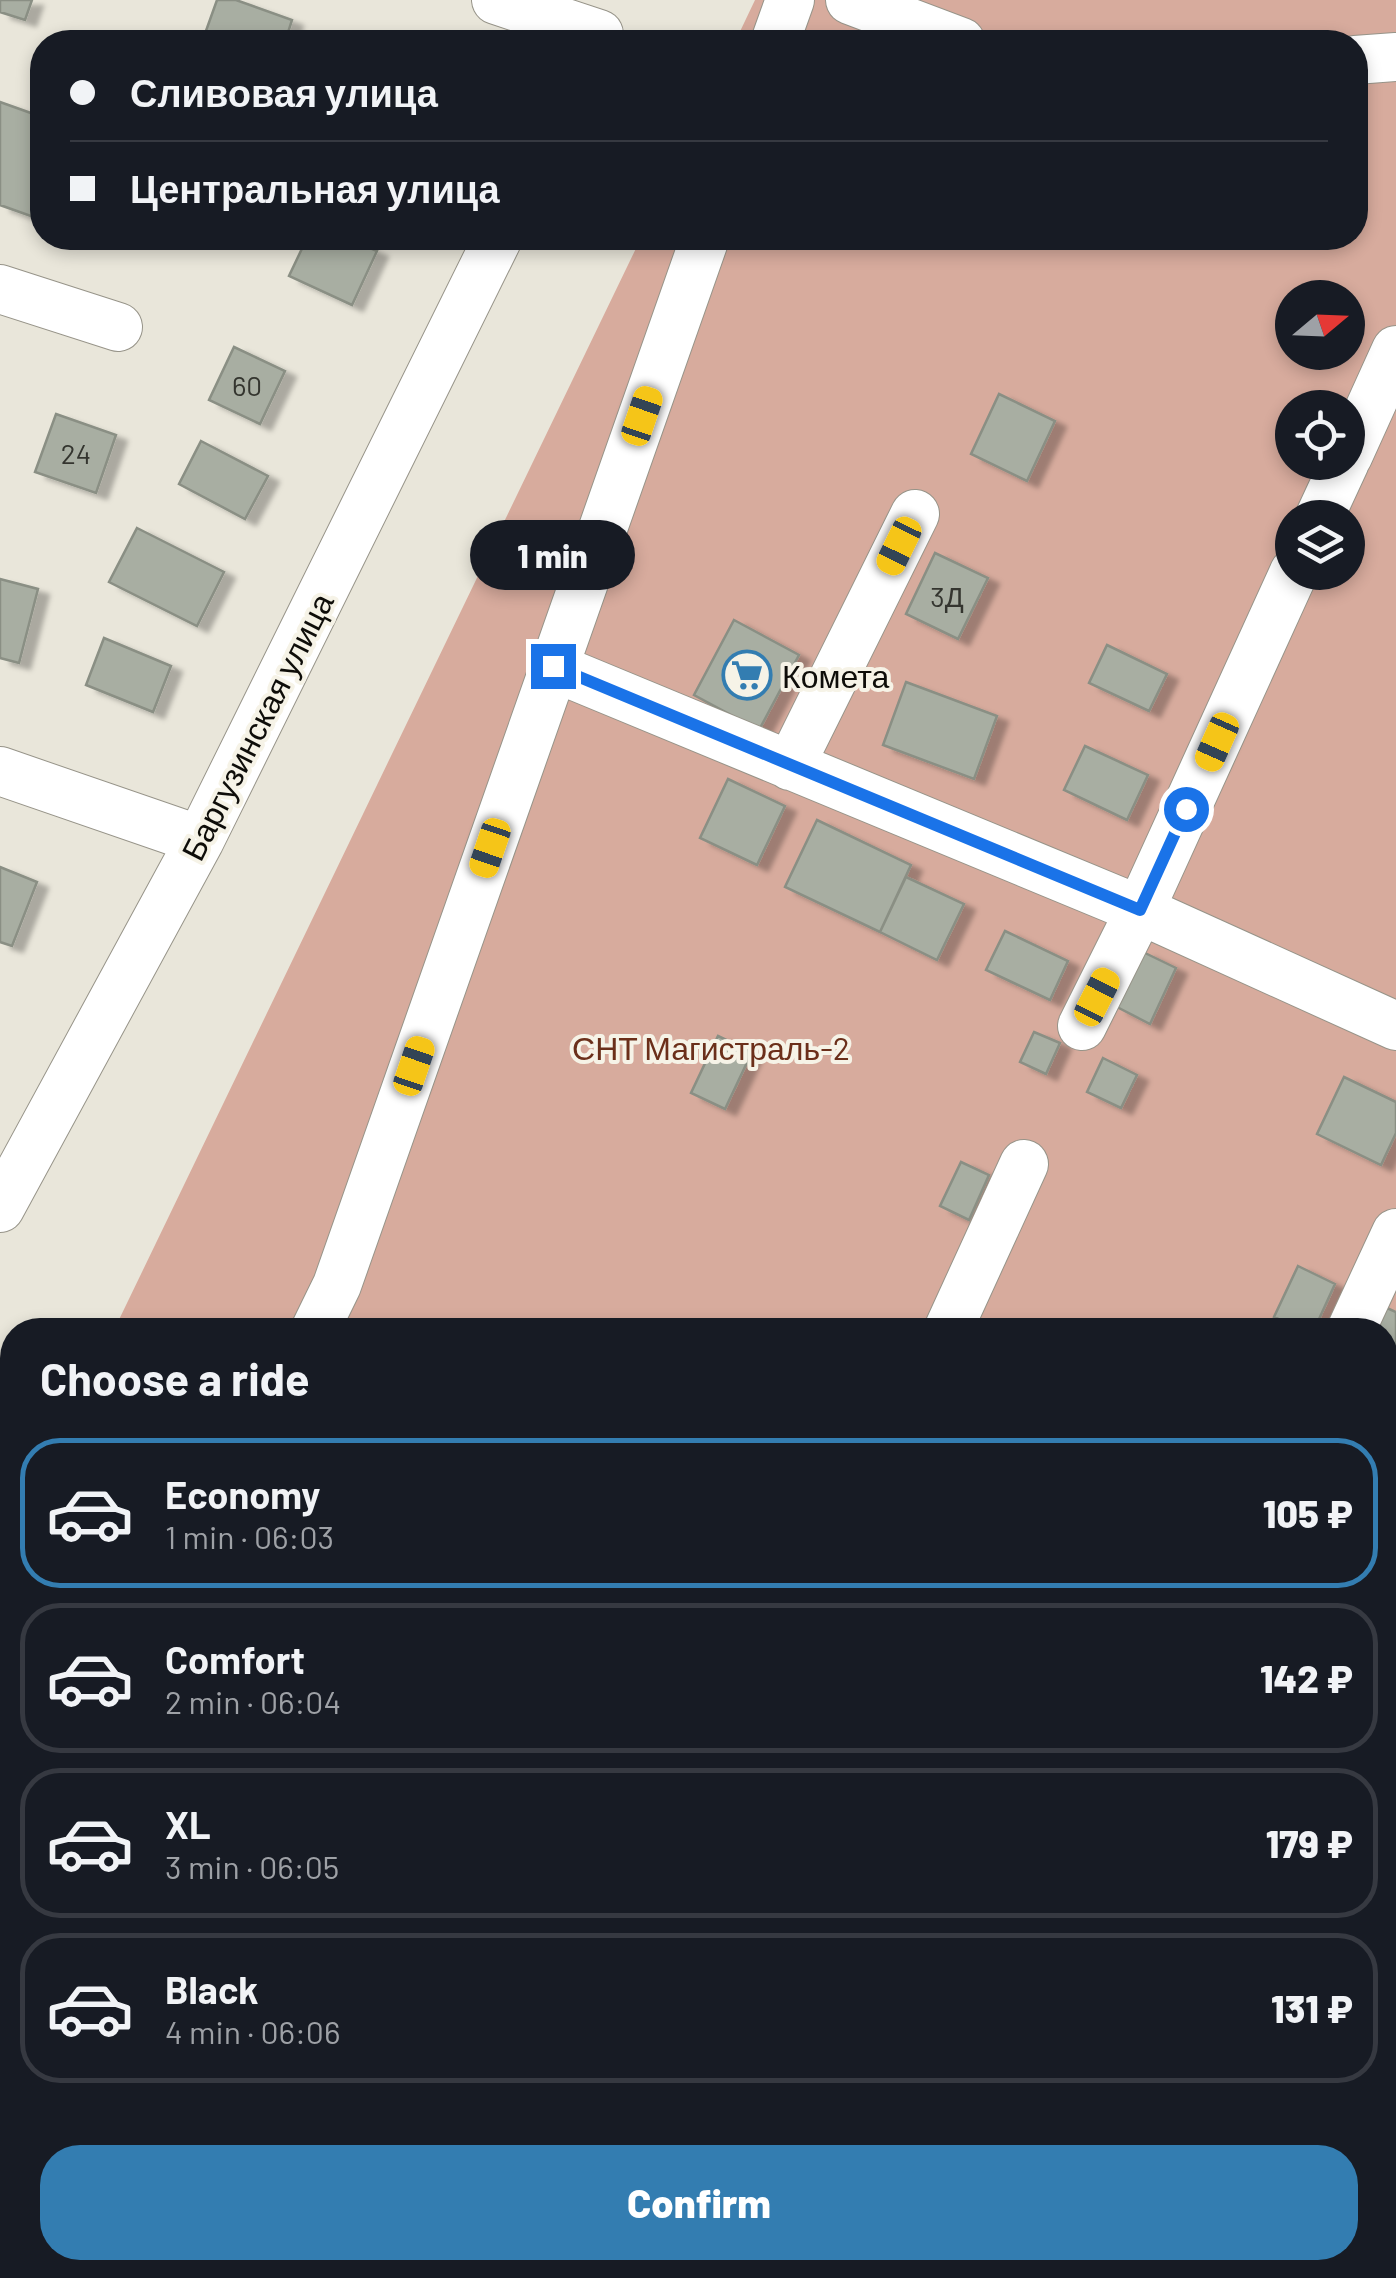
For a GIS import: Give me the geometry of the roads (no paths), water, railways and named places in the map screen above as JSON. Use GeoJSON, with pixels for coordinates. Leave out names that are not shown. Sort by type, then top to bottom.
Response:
{"type":"FeatureCollection","features":[{"type":"Feature","properties":{"kind":"street"},"geometry":{"type":"LineString","coordinates":[[496,0],[603,26]]}},
{"type":"Feature","properties":{"kind":"street"},"geometry":{"type":"LineString","coordinates":[[779,30],[790,0]]}},
{"type":"Feature","properties":{"kind":"street"},"geometry":{"type":"LineString","coordinates":[[850,0],[929,30]]}},
{"type":"Feature","properties":{"kind":"street"},"geometry":{"type":"LineString","coordinates":[[1368,59],[1396,57]]}},
{"type":"Feature","properties":{"kind":"street","name":"Баргузинская улица"},"geometry":{"type":"LineString","coordinates":[[0,1208],[200,840],[492,250]]}},
{"type":"Feature","properties":{"kind":"street"},"geometry":{"type":"LineString","coordinates":[[321,1318],[338,1284],[702,250]]}},
{"type":"Feature","properties":{"kind":"street"},"geometry":{"type":"LineString","coordinates":[[0,289],[118,327]]}},
{"type":"Feature","properties":{"kind":"street"},"geometry":{"type":"LineString","coordinates":[[1365,418],[1396,350]]}},
{"type":"Feature","properties":{"kind":"street"},"geometry":{"type":"LineString","coordinates":[[790,766],[914,514]]}},
{"type":"Feature","properties":{"kind":"street"},"geometry":{"type":"LineString","coordinates":[[1082,1026],[1140,910],[1286,590]]}},
{"type":"Feature","properties":{"kind":"street"},"geometry":{"type":"LineString","coordinates":[[553,666],[1140,910],[1396,1026]]}},
{"type":"Feature","properties":{"kind":"street"},"geometry":{"type":"LineString","coordinates":[[0,772],[200,840]]}},
{"type":"Feature","properties":{"kind":"street"},"geometry":{"type":"LineString","coordinates":[[953,1318],[1024,1164]]}},
{"type":"Feature","properties":{"kind":"street"},"geometry":{"type":"LineString","coordinates":[[1357,1318],[1396,1233]]}},
{"type":"Feature","properties":{"kind":"place","name":"Комета"},"geometry":{"type":"Point","coordinates":[747,675]}},
{"type":"Feature","properties":{"kind":"park label","name":"СНТ Магистраль-2"},"geometry":{"type":"Point","coordinates":[711,1047]}}]}
